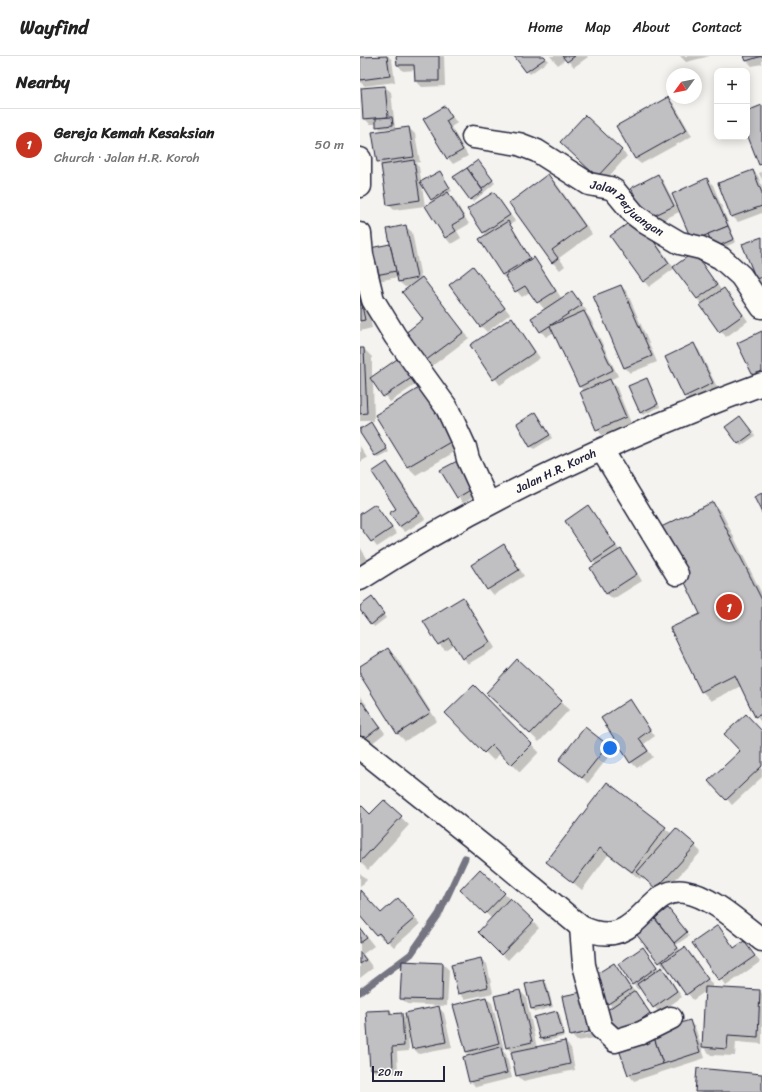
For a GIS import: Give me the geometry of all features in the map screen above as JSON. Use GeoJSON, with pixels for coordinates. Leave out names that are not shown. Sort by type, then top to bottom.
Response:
{"type":"FeatureCollection","features":[{"type":"Feature","properties":{"kind":"street","name":"Jalan Perjuangan"},"geometry":{"type":"LineString","coordinates":[[473,137],[519,144],[537,151],[589,184],[610,188],[615,191],[634,214],[646,223],[680,244],[701,248],[721,258],[741,276],[762,307]]}},
{"type":"Feature","properties":{"kind":"street"},"geometry":{"type":"LineString","coordinates":[[360,159],[360,186]]}},
{"type":"Feature","properties":{"kind":"street"},"geometry":{"type":"LineString","coordinates":[[360,234],[362,255],[373,300],[395,336],[447,408],[488,503]]}},
{"type":"Feature","properties":{"kind":"street","name":"Jalan H.R. Koroh"},"geometry":{"type":"LineString","coordinates":[[360,579],[398,555],[488,503],[602,450],[714,401],[762,384]]}},
{"type":"Feature","properties":{"kind":"street"},"geometry":{"type":"LineString","coordinates":[[602,450],[677,574]]}},
{"type":"Feature","properties":{"kind":"street"},"geometry":{"type":"LineString","coordinates":[[360,748],[488,850],[581,927],[592,932],[605,935],[618,933],[628,927],[663,897],[673,892],[683,891],[707,900],[762,940]]}},
{"type":"Feature","properties":{"kind":"street"},"geometry":{"type":"LineString","coordinates":[[581,927],[584,965],[601,1028],[615,1041],[641,1033],[672,1018]]}},
{"type":"Feature","properties":{"kind":"building"},"geometry":{"type":"Polygon","coordinates":[[[387,56],[390,76],[360,80],[360,57],[387,56]]]}},
{"type":"Feature","properties":{"kind":"building"},"geometry":{"type":"Polygon","coordinates":[[[396,56],[439,56],[439,81],[415,81],[414,65],[397,65],[396,56]]]}},
{"type":"Feature","properties":{"kind":"building"},"geometry":{"type":"Polygon","coordinates":[[[514,56],[544,56],[546,58],[526,72],[514,56]]]}},
{"type":"Feature","properties":{"kind":"building"},"geometry":{"type":"Polygon","coordinates":[[[562,56],[575,56],[567,62],[562,56]]]}},
{"type":"Feature","properties":{"kind":"building"},"geometry":{"type":"Polygon","coordinates":[[[744,56],[762,56],[746,61],[744,56]]]}},
{"type":"Feature","properties":{"kind":"building"},"geometry":{"type":"Polygon","coordinates":[[[385,86],[388,117],[363,119],[361,88],[385,86]]]}},
{"type":"Feature","properties":{"kind":"building"},"geometry":{"type":"Polygon","coordinates":[[[666,98],[666,104],[672,104],[687,130],[635,159],[616,126],[666,98]]]}},
{"type":"Feature","properties":{"kind":"building"},"geometry":{"type":"Polygon","coordinates":[[[762,105],[762,164],[759,165],[749,140],[750,110],[762,105]]]}},
{"type":"Feature","properties":{"kind":"building"},"geometry":{"type":"Polygon","coordinates":[[[445,106],[452,117],[446,121],[463,150],[447,159],[423,119],[445,106]]]}},
{"type":"Feature","properties":{"kind":"building"},"geometry":{"type":"Polygon","coordinates":[[[585,115],[622,150],[597,177],[560,142],[585,115]]]}},
{"type":"Feature","properties":{"kind":"building"},"geometry":{"type":"Polygon","coordinates":[[[392,117],[393,125],[376,127],[376,118],[392,117]]]}},
{"type":"Feature","properties":{"kind":"building"},"geometry":{"type":"Polygon","coordinates":[[[409,127],[414,157],[377,162],[372,132],[409,127]]]}},
{"type":"Feature","properties":{"kind":"building"},"geometry":{"type":"Polygon","coordinates":[[[414,160],[420,200],[387,205],[381,165],[414,160]]]}},
{"type":"Feature","properties":{"kind":"building"},"geometry":{"type":"Polygon","coordinates":[[[478,160],[493,180],[482,189],[467,168],[478,160]]]}},
{"type":"Feature","properties":{"kind":"building"},"geometry":{"type":"Polygon","coordinates":[[[467,168],[483,191],[470,200],[453,177],[467,168]]]}},
{"type":"Feature","properties":{"kind":"building"},"geometry":{"type":"Polygon","coordinates":[[[753,170],[762,193],[762,206],[731,217],[718,183],[753,170]]]}},
{"type":"Feature","properties":{"kind":"building"},"geometry":{"type":"Polygon","coordinates":[[[440,171],[450,188],[431,200],[420,182],[440,171]]]}},
{"type":"Feature","properties":{"kind":"building"},"geometry":{"type":"Polygon","coordinates":[[[548,174],[585,226],[552,250],[558,258],[552,263],[509,203],[548,174]]]}},
{"type":"Feature","properties":{"kind":"building"},"geometry":{"type":"Polygon","coordinates":[[[658,174],[674,206],[647,219],[631,188],[658,174]]]}},
{"type":"Feature","properties":{"kind":"building"},"geometry":{"type":"Polygon","coordinates":[[[707,178],[728,226],[692,241],[672,194],[707,178]]]}},
{"type":"Feature","properties":{"kind":"building"},"geometry":{"type":"Polygon","coordinates":[[[448,192],[464,218],[452,225],[456,231],[445,238],[425,206],[448,192]]]}},
{"type":"Feature","properties":{"kind":"building"},"geometry":{"type":"Polygon","coordinates":[[[494,192],[510,215],[483,233],[467,209],[494,192]]]}},
{"type":"Feature","properties":{"kind":"building"},"geometry":{"type":"Polygon","coordinates":[[[637,217],[669,263],[643,282],[610,236],[637,217]]]}},
{"type":"Feature","properties":{"kind":"building"},"geometry":{"type":"Polygon","coordinates":[[[508,221],[530,258],[502,275],[479,239],[508,221]]]}},
{"type":"Feature","properties":{"kind":"building"},"geometry":{"type":"Polygon","coordinates":[[[406,225],[417,278],[398,282],[387,229],[406,225]]]}},
{"type":"Feature","properties":{"kind":"building"},"geometry":{"type":"Polygon","coordinates":[[[728,226],[734,239],[714,248],[708,234],[728,226]]]}},
{"type":"Feature","properties":{"kind":"building"},"geometry":{"type":"Polygon","coordinates":[[[762,237],[762,277],[756,279],[742,244],[762,237]]]}},
{"type":"Feature","properties":{"kind":"building"},"geometry":{"type":"Polygon","coordinates":[[[390,244],[396,271],[371,276],[365,249],[390,244]]]}},
{"type":"Feature","properties":{"kind":"building"},"geometry":{"type":"Polygon","coordinates":[[[694,252],[717,285],[697,299],[673,267],[694,252]]]}},
{"type":"Feature","properties":{"kind":"building"},"geometry":{"type":"Polygon","coordinates":[[[534,257],[556,291],[537,303],[525,286],[515,292],[505,276],[534,257]]]}},
{"type":"Feature","properties":{"kind":"building"},"geometry":{"type":"Polygon","coordinates":[[[473,266],[505,308],[480,327],[449,285],[473,266]]]}},
{"type":"Feature","properties":{"kind":"building"},"geometry":{"type":"Polygon","coordinates":[[[422,277],[464,332],[425,361],[404,334],[423,319],[402,292],[422,277]]]}},
{"type":"Feature","properties":{"kind":"building"},"geometry":{"type":"Polygon","coordinates":[[[621,285],[652,356],[624,368],[593,296],[621,285]]]}},
{"type":"Feature","properties":{"kind":"building"},"geometry":{"type":"Polygon","coordinates":[[[724,288],[743,315],[719,332],[700,305],[724,288]]]}},
{"type":"Feature","properties":{"kind":"building"},"geometry":{"type":"Polygon","coordinates":[[[572,291],[582,305],[540,332],[531,318],[572,291]]]}},
{"type":"Feature","properties":{"kind":"building"},"geometry":{"type":"Polygon","coordinates":[[[360,296],[365,320],[360,321],[360,296]]]}},
{"type":"Feature","properties":{"kind":"building"},"geometry":{"type":"Polygon","coordinates":[[[584,311],[613,370],[579,387],[550,326],[584,311]]]}},
{"type":"Feature","properties":{"kind":"building"},"geometry":{"type":"Polygon","coordinates":[[[512,317],[535,352],[493,380],[470,345],[512,317]]]}},
{"type":"Feature","properties":{"kind":"building"},"geometry":{"type":"Polygon","coordinates":[[[762,331],[762,371],[753,376],[737,343],[762,331]]]}},
{"type":"Feature","properties":{"kind":"building"},"geometry":{"type":"Polygon","coordinates":[[[694,343],[713,383],[684,397],[665,357],[694,343]]]}},
{"type":"Feature","properties":{"kind":"building"},"geometry":{"type":"Polygon","coordinates":[[[360,348],[364,348],[367,413],[360,414],[360,348]]]}},
{"type":"Feature","properties":{"kind":"building"},"geometry":{"type":"Polygon","coordinates":[[[400,357],[413,377],[383,397],[370,378],[400,357]]]}},
{"type":"Feature","properties":{"kind":"building"},"geometry":{"type":"Polygon","coordinates":[[[647,378],[658,404],[640,413],[628,386],[647,378]]]}},
{"type":"Feature","properties":{"kind":"building"},"geometry":{"type":"Polygon","coordinates":[[[610,379],[626,417],[596,430],[580,392],[610,379]]]}},
{"type":"Feature","properties":{"kind":"building"},"geometry":{"type":"Polygon","coordinates":[[[427,383],[459,437],[407,467],[375,415],[427,383]]]}},
{"type":"Feature","properties":{"kind":"building"},"geometry":{"type":"Polygon","coordinates":[[[536,412],[550,435],[530,447],[517,424],[536,412]]]}},
{"type":"Feature","properties":{"kind":"building"},"geometry":{"type":"Polygon","coordinates":[[[740,416],[753,433],[738,444],[725,427],[740,416]]]}},
{"type":"Feature","properties":{"kind":"building"},"geometry":{"type":"Polygon","coordinates":[[[371,422],[387,449],[375,456],[360,433],[360,429],[371,422]]]}},
{"type":"Feature","properties":{"kind":"building"},"geometry":{"type":"Polygon","coordinates":[[[461,459],[477,486],[457,498],[440,470],[461,459]]]}},
{"type":"Feature","properties":{"kind":"building"},"geometry":{"type":"Polygon","coordinates":[[[387,462],[420,513],[399,527],[389,513],[396,509],[372,472],[387,462]]]}},
{"type":"Feature","properties":{"kind":"building"},"geometry":{"type":"Polygon","coordinates":[[[762,493],[762,513],[754,497],[762,493]]]}},
{"type":"Feature","properties":{"kind":"building"},"geometry":{"type":"Polygon","coordinates":[[[713,502],[762,600],[762,714],[755,717],[735,675],[701,692],[670,628],[700,614],[659,528],[713,502]]]}},
{"type":"Feature","properties":{"kind":"building"},"geometry":{"type":"Polygon","coordinates":[[[375,504],[392,528],[371,542],[360,527],[360,514],[375,504]]]}},
{"type":"Feature","properties":{"kind":"building"},"geometry":{"type":"Polygon","coordinates":[[[588,505],[616,546],[592,562],[565,521],[588,505]]]}},
{"type":"Feature","properties":{"kind":"building"},"geometry":{"type":"Polygon","coordinates":[[[504,544],[519,570],[487,590],[471,565],[504,544]]]}},
{"type":"Feature","properties":{"kind":"building"},"geometry":{"type":"Polygon","coordinates":[[[621,549],[637,574],[606,594],[590,568],[621,549]]]}},
{"type":"Feature","properties":{"kind":"building"},"geometry":{"type":"Polygon","coordinates":[[[372,597],[384,614],[371,625],[360,610],[360,606],[372,597]]]}},
{"type":"Feature","properties":{"kind":"building"},"geometry":{"type":"Polygon","coordinates":[[[463,597],[490,642],[462,659],[449,638],[438,645],[423,621],[463,597]]]}},
{"type":"Feature","properties":{"kind":"building"},"geometry":{"type":"Polygon","coordinates":[[[388,648],[430,713],[397,734],[360,675],[360,666],[388,648]]]}},
{"type":"Feature","properties":{"kind":"building"},"geometry":{"type":"Polygon","coordinates":[[[517,659],[562,701],[530,734],[486,693],[517,659]]]}},
{"type":"Feature","properties":{"kind":"building"},"geometry":{"type":"Polygon","coordinates":[[[474,685],[532,744],[511,765],[492,745],[484,753],[445,713],[474,685]]]}},
{"type":"Feature","properties":{"kind":"building"},"geometry":{"type":"Polygon","coordinates":[[[630,699],[650,730],[639,738],[648,751],[630,763],[601,718],[630,699]]]}},
{"type":"Feature","properties":{"kind":"building"},"geometry":{"type":"Polygon","coordinates":[[[362,702],[380,727],[360,742],[360,704],[362,702]]]}},
{"type":"Feature","properties":{"kind":"building"},"geometry":{"type":"Polygon","coordinates":[[[746,714],[762,731],[762,766],[726,800],[708,781],[740,751],[724,734],[746,714]]]}},
{"type":"Feature","properties":{"kind":"building"},"geometry":{"type":"Polygon","coordinates":[[[585,727],[608,745],[582,778],[559,760],[585,727]]]}},
{"type":"Feature","properties":{"kind":"building"},"geometry":{"type":"Polygon","coordinates":[[[607,782],[666,827],[632,872],[600,848],[573,883],[546,862],[607,782]]]}},
{"type":"Feature","properties":{"kind":"building"},"geometry":{"type":"Polygon","coordinates":[[[384,800],[402,816],[360,862],[360,804],[370,814],[384,800]]]}},
{"type":"Feature","properties":{"kind":"building"},"geometry":{"type":"Polygon","coordinates":[[[676,828],[696,845],[656,889],[637,872],[676,828]]]}},
{"type":"Feature","properties":{"kind":"building"},"geometry":{"type":"Polygon","coordinates":[[[480,869],[505,893],[485,914],[460,890],[480,869]]]}},
{"type":"Feature","properties":{"kind":"building"},"geometry":{"type":"Polygon","coordinates":[[[360,890],[381,913],[398,898],[415,918],[387,942],[379,933],[376,935],[360,916],[360,890]]]}},
{"type":"Feature","properties":{"kind":"building"},"geometry":{"type":"Polygon","coordinates":[[[510,898],[534,921],[501,955],[478,932],[510,898]]]}},
{"type":"Feature","properties":{"kind":"building"},"geometry":{"type":"Polygon","coordinates":[[[668,908],[687,932],[674,943],[655,918],[668,908]]]}},
{"type":"Feature","properties":{"kind":"building"},"geometry":{"type":"Polygon","coordinates":[[[652,915],[678,948],[659,963],[633,930],[652,915]]]}},
{"type":"Feature","properties":{"kind":"building"},"geometry":{"type":"Polygon","coordinates":[[[718,925],[734,948],[744,941],[755,956],[719,981],[692,943],[718,925]]]}},
{"type":"Feature","properties":{"kind":"building"},"geometry":{"type":"Polygon","coordinates":[[[360,928],[367,938],[360,943],[360,928]]]}},
{"type":"Feature","properties":{"kind":"building"},"geometry":{"type":"Polygon","coordinates":[[[643,947],[657,967],[632,985],[618,964],[643,947]]]}},
{"type":"Feature","properties":{"kind":"building"},"geometry":{"type":"Polygon","coordinates":[[[685,947],[708,979],[686,995],[663,962],[685,947]]]}},
{"type":"Feature","properties":{"kind":"building"},"geometry":{"type":"Polygon","coordinates":[[[360,952],[366,960],[360,964],[360,952]]]}},
{"type":"Feature","properties":{"kind":"building"},"geometry":{"type":"Polygon","coordinates":[[[481,958],[488,987],[458,994],[451,965],[481,958]]]}},
{"type":"Feature","properties":{"kind":"building"},"geometry":{"type":"Polygon","coordinates":[[[402,961],[443,963],[442,1000],[400,999],[402,961]]]}},
{"type":"Feature","properties":{"kind":"building"},"geometry":{"type":"Polygon","coordinates":[[[614,963],[631,989],[608,1004],[590,978],[614,963]]]}},
{"type":"Feature","properties":{"kind":"building"},"geometry":{"type":"Polygon","coordinates":[[[662,967],[677,991],[653,1008],[637,984],[662,967]]]}},
{"type":"Feature","properties":{"kind":"building"},"geometry":{"type":"Polygon","coordinates":[[[544,980],[551,1005],[531,1009],[525,984],[544,980]]]}},
{"type":"Feature","properties":{"kind":"building"},"geometry":{"type":"Polygon","coordinates":[[[705,987],[760,990],[758,1037],[728,1035],[727,1049],[702,1047],[705,987]]]}},
{"type":"Feature","properties":{"kind":"building"},"geometry":{"type":"Polygon","coordinates":[[[520,990],[532,1042],[506,1048],[494,996],[520,990]]]}},
{"type":"Feature","properties":{"kind":"building"},"geometry":{"type":"Polygon","coordinates":[[[635,991],[650,1013],[619,1036],[603,1013],[635,991]]]}},
{"type":"Feature","properties":{"kind":"building"},"geometry":{"type":"Polygon","coordinates":[[[582,992],[589,1032],[570,1036],[562,996],[582,992]]]}},
{"type":"Feature","properties":{"kind":"building"},"geometry":{"type":"Polygon","coordinates":[[[486,997],[499,1043],[466,1052],[453,1005],[486,997]]]}},
{"type":"Feature","properties":{"kind":"building"},"geometry":{"type":"Polygon","coordinates":[[[439,1006],[446,1042],[412,1049],[405,1013],[439,1006]]]}},
{"type":"Feature","properties":{"kind":"building"},"geometry":{"type":"Polygon","coordinates":[[[390,1010],[390,1014],[402,1013],[404,1046],[392,1047],[393,1068],[370,1069],[366,1011],[390,1010]]]}},
{"type":"Feature","properties":{"kind":"building"},"geometry":{"type":"Polygon","coordinates":[[[557,1011],[563,1034],[540,1039],[534,1017],[557,1011]]]}},
{"type":"Feature","properties":{"kind":"building"},"geometry":{"type":"Polygon","coordinates":[[[690,1020],[700,1052],[663,1064],[652,1032],[690,1020]]]}},
{"type":"Feature","properties":{"kind":"building"},"geometry":{"type":"Polygon","coordinates":[[[652,1032],[663,1064],[628,1075],[617,1044],[652,1032]]]}},
{"type":"Feature","properties":{"kind":"building"},"geometry":{"type":"Polygon","coordinates":[[[565,1041],[570,1064],[516,1076],[511,1052],[565,1041]]]}},
{"type":"Feature","properties":{"kind":"building"},"geometry":{"type":"Polygon","coordinates":[[[501,1047],[507,1073],[469,1082],[463,1057],[501,1047]]]}},
{"type":"Feature","properties":{"kind":"building"},"geometry":{"type":"Polygon","coordinates":[[[697,1068],[762,1074],[762,1092],[695,1092],[697,1068]]]}},
{"type":"Feature","properties":{"kind":"waterway"},"geometry":{"type":"LineString","coordinates":[[360,992],[411,954],[439,914],[465,858]]}},
{"type":"Feature","properties":{"kind":"place","name":"Gereja Kemah Kesaksian"},"geometry":{"type":"Point","coordinates":[729,607]}}]}
